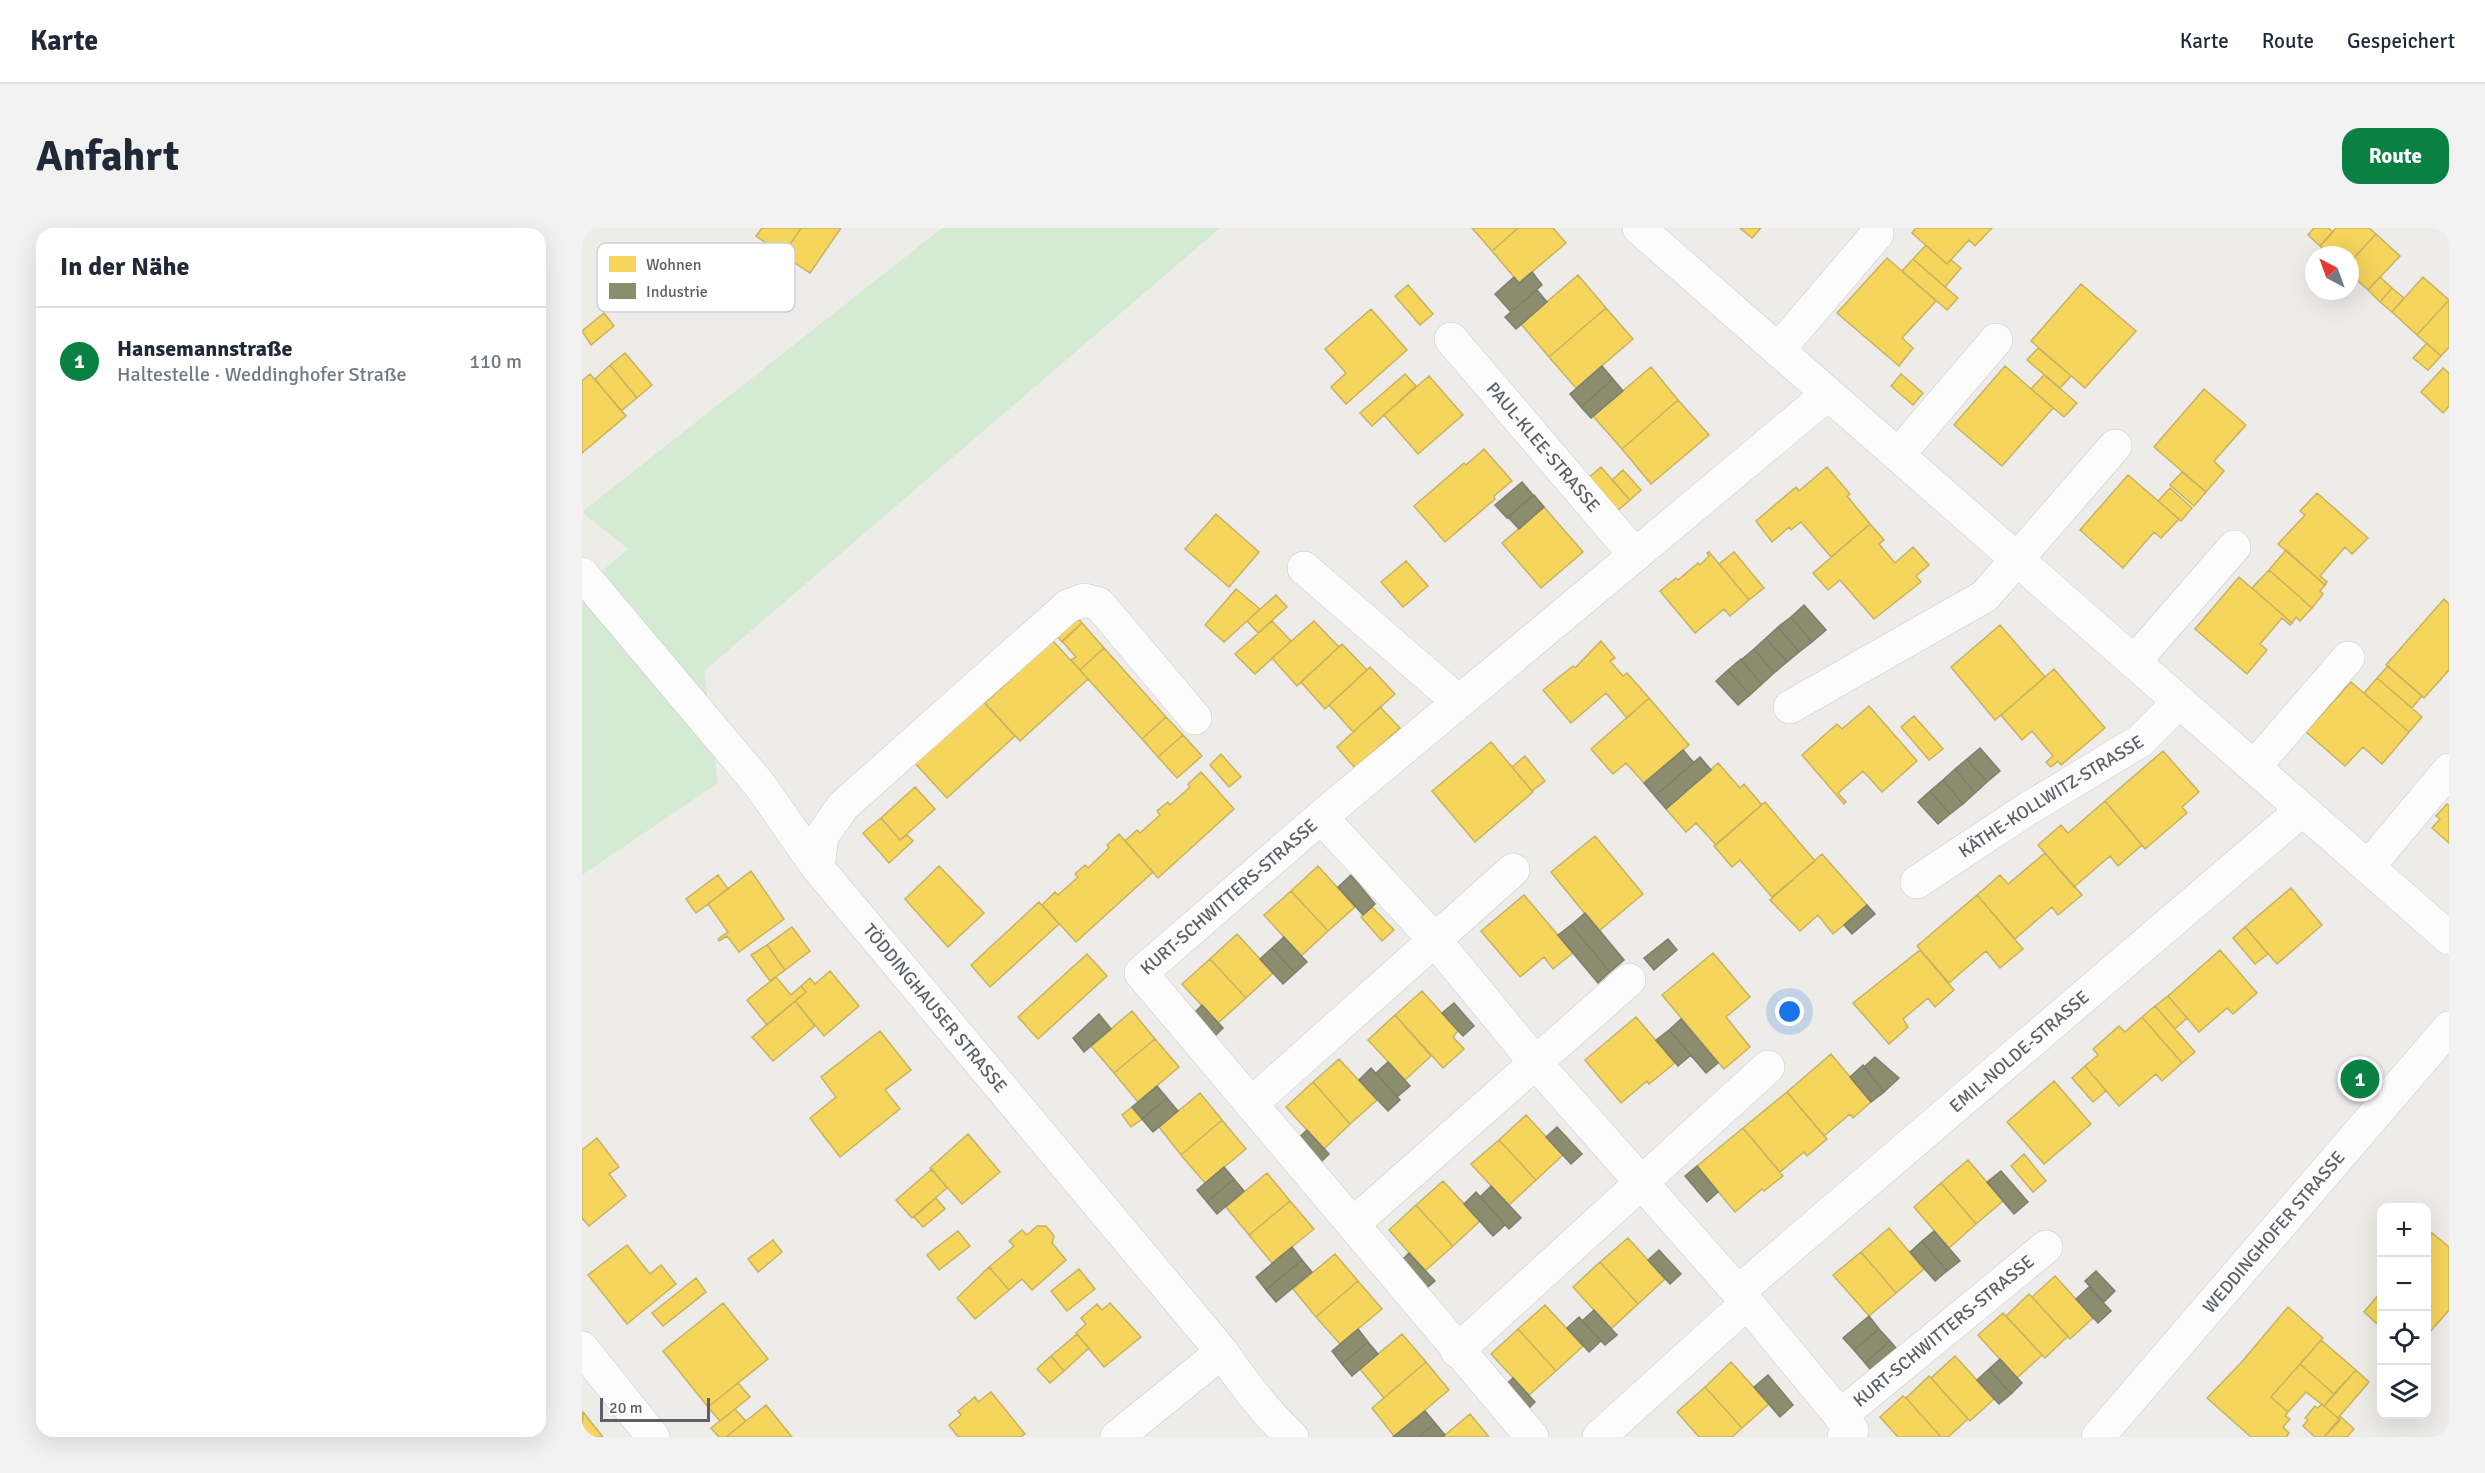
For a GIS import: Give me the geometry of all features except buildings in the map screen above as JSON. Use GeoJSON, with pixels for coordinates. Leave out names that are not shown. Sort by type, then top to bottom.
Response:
{"type":"FeatureCollection","features":[{"type":"Feature","properties":{"kind":"street"},"geometry":{"type":"LineString","coordinates":[[1658,234],[1778,350],[2449,938]]}},
{"type":"Feature","properties":{"kind":"street"},"geometry":{"type":"LineString","coordinates":[[1778,350],[1877,234]]}},
{"type":"Feature","properties":{"kind":"street","name":"PAUL-KLEE-STRASSE"},"geometry":{"type":"LineString","coordinates":[[1451,339],[1635,555]]}},
{"type":"Feature","properties":{"kind":"street"},"geometry":{"type":"LineString","coordinates":[[1898,455],[1996,340]]}},
{"type":"Feature","properties":{"kind":"street"},"geometry":{"type":"LineString","coordinates":[[1322,817],[1828,394]]}},
{"type":"Feature","properties":{"kind":"street"},"geometry":{"type":"LineString","coordinates":[[1790,707],[1985,596],[2115,446]]}},
{"type":"Feature","properties":{"kind":"street"},"geometry":{"type":"LineString","coordinates":[[2134,662],[2234,547]]}},
{"type":"Feature","properties":{"kind":"street"},"geometry":{"type":"LineString","coordinates":[[1304,568],[1459,702]]}},
{"type":"Feature","properties":{"kind":"street","name":"TÖDDINGHAUSER STRASSE"},"geometry":{"type":"LineString","coordinates":[[582,574],[759,784],[818,868],[1222,1353],[1259,1402],[1292,1437]]}},
{"type":"Feature","properties":{"kind":"street"},"geometry":{"type":"LineString","coordinates":[[818,868],[822,836],[843,806],[1068,606],[1084,600],[1099,604],[1195,718]]}},
{"type":"Feature","properties":{"kind":"street"},"geometry":{"type":"LineString","coordinates":[[2254,767],[2349,658]]}},
{"type":"Feature","properties":{"kind":"street","name":"KÄTHE-KOLLWITZ-STRASSE"},"geometry":{"type":"LineString","coordinates":[[1917,882],[2029,808],[2140,741],[2179,702]]}},
{"type":"Feature","properties":{"kind":"street"},"geometry":{"type":"LineString","coordinates":[[2368,867],[2449,770]]}},
{"type":"Feature","properties":{"kind":"street","name":"EMIL-NOLDE-STRASSE"},"geometry":{"type":"LineString","coordinates":[[1743,1298],[2302,810]]}},
{"type":"Feature","properties":{"kind":"street","name":"KURT-SCHWITTERS-STRASSE"},"geometry":{"type":"LineString","coordinates":[[1532,1437],[1141,973],[1322,817],[1434,939],[1535,1062],[1743,1298],[1842,1426],[2046,1248]]}},
{"type":"Feature","properties":{"kind":"street"},"geometry":{"type":"LineString","coordinates":[[1251,1104],[1513,870]]}},
{"type":"Feature","properties":{"kind":"street"},"geometry":{"type":"LineString","coordinates":[[1353,1224],[1629,980]]}},
{"type":"Feature","properties":{"kind":"street","name":"WEDDINGHOFER STRASSE"},"geometry":{"type":"LineString","coordinates":[[2098,1437],[2449,1028]]}},
{"type":"Feature","properties":{"kind":"street"},"geometry":{"type":"LineString","coordinates":[[1458,1351],[1768,1067]]}},
{"type":"Feature","properties":{"kind":"street"},"geometry":{"type":"LineString","coordinates":[[1599,1437],[1743,1298]]}},
{"type":"Feature","properties":{"kind":"street"},"geometry":{"type":"LineString","coordinates":[[582,1348],[653,1437]]}},
{"type":"Feature","properties":{"kind":"street"},"geometry":{"type":"LineString","coordinates":[[1117,1437],[1222,1353]]}},
{"type":"Feature","properties":{"kind":"green space"},"geometry":{"type":"Polygon","coordinates":[[[942,228],[1220,228],[704,671],[718,783],[582,875],[582,588],[628,549],[582,512],[942,228]]]}},
{"type":"Feature","properties":{"kind":"place","name":"Hansemannstraße"},"geometry":{"type":"Point","coordinates":[2360,1079]}}]}
